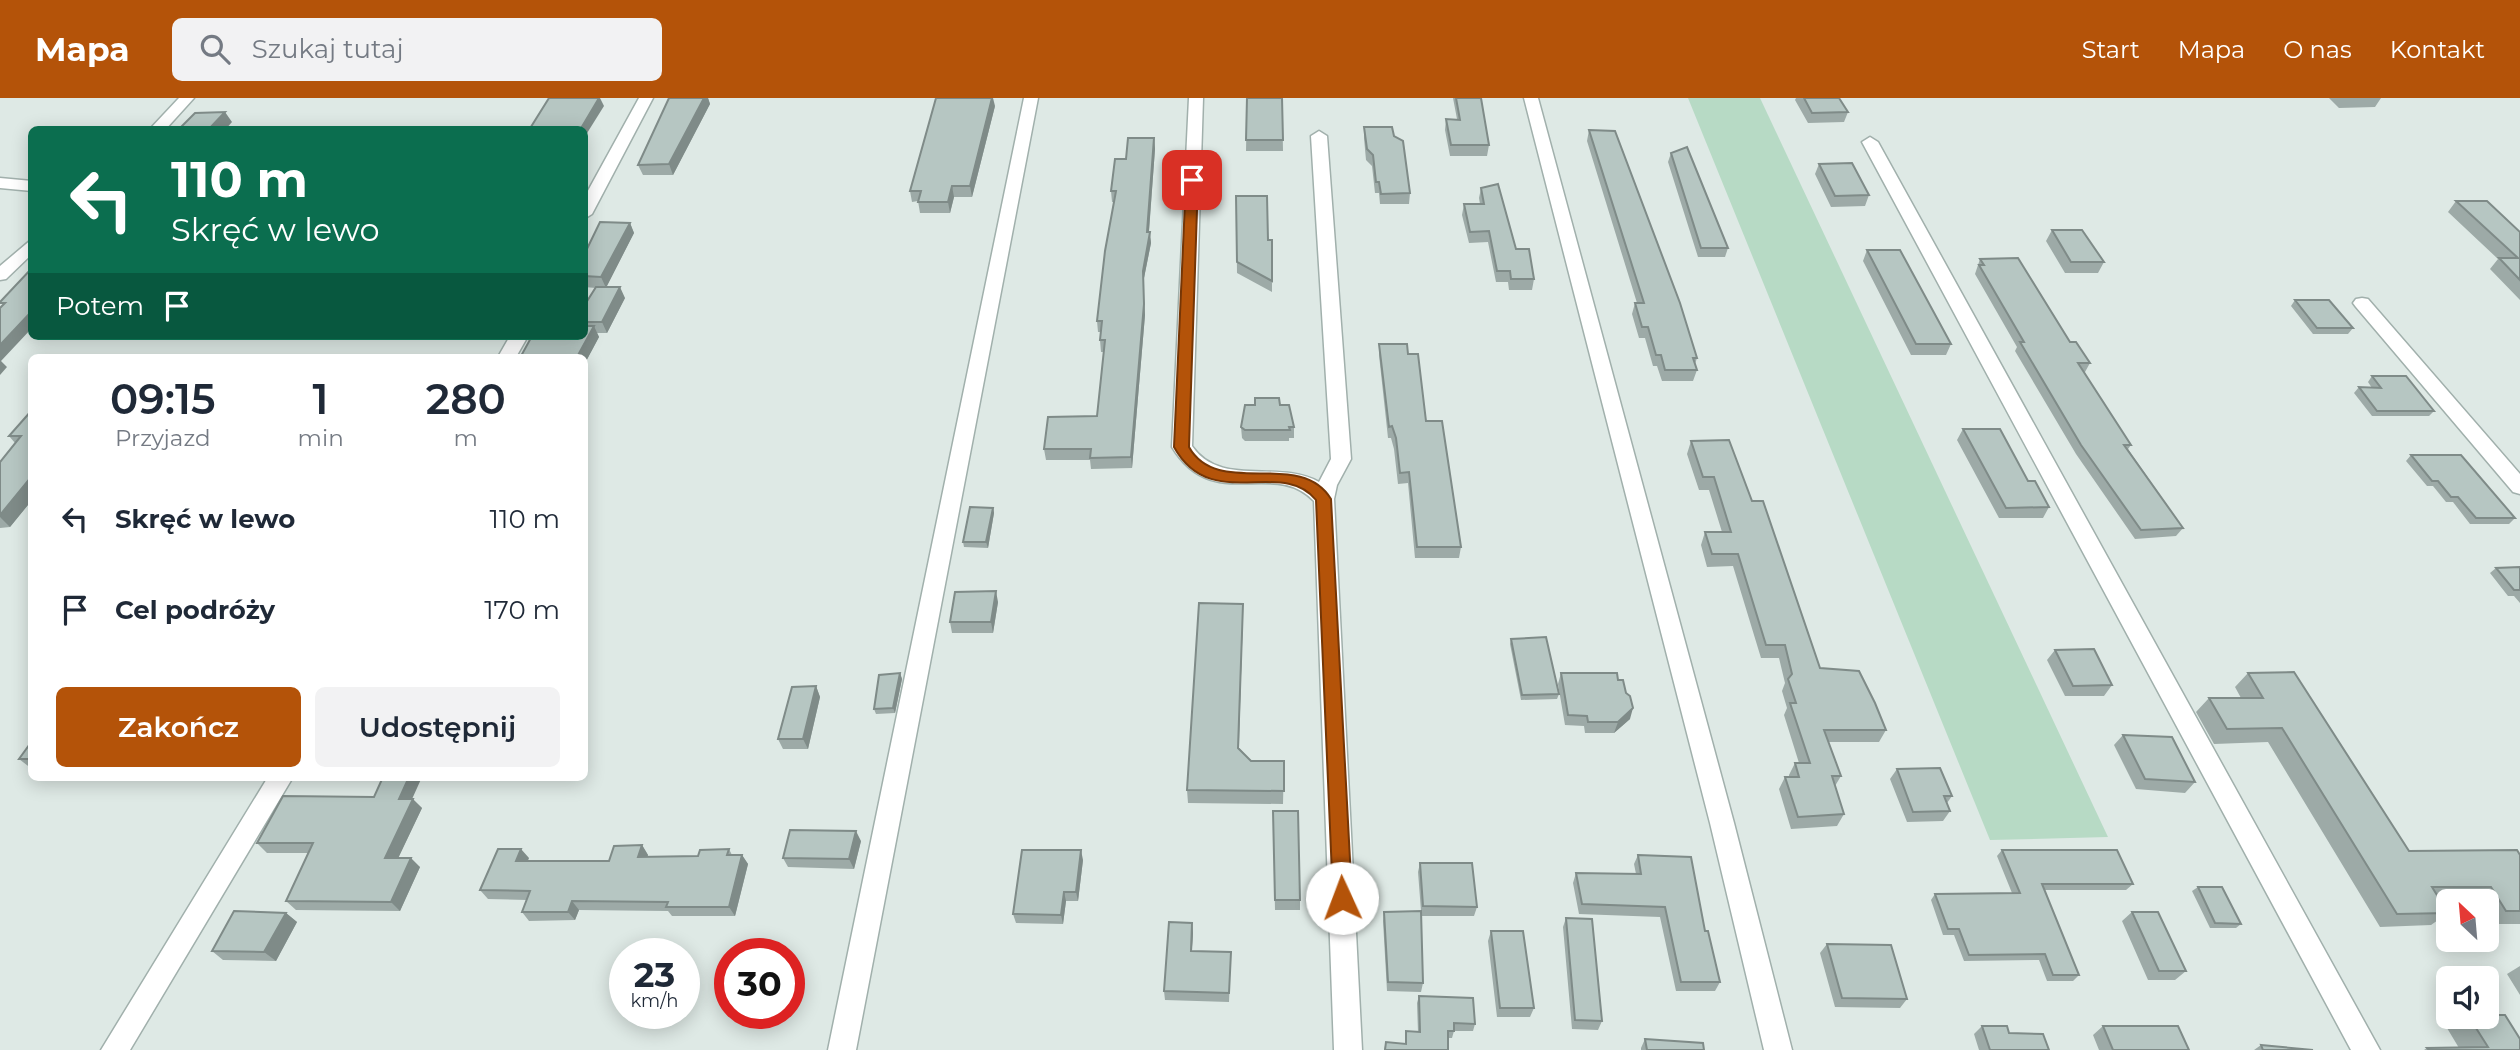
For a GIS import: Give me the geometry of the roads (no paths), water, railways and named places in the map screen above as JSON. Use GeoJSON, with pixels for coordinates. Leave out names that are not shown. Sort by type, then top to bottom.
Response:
{"type":"FeatureCollection","features":[{"type":"Feature","properties":{"kind":"street"},"geometry":{"type":"LineString","coordinates":[[160,126],[187,98]]}},
{"type":"Feature","properties":{"kind":"street"},"geometry":{"type":"LineString","coordinates":[[588,207],[646,98]]}},
{"type":"Feature","properties":{"kind":"street"},"geometry":{"type":"LineString","coordinates":[[842,1050],[1031,98]]}},
{"type":"Feature","properties":{"kind":"street"},"geometry":{"type":"LineString","coordinates":[[1196,98],[1182,447],[1190,462],[1203,472],[1227,477],[1285,478],[1314,487],[1324,499]]}},
{"type":"Feature","properties":{"kind":"street"},"geometry":{"type":"LineString","coordinates":[[1531,98],[1722,823],[1778,1050]]}},
{"type":"Feature","properties":{"kind":"street"},"geometry":{"type":"LineString","coordinates":[[1319,136],[1340,459],[1327,485],[1324,499],[1348,1050]]}},
{"type":"Feature","properties":{"kind":"street"},"geometry":{"type":"LineString","coordinates":[[1870,142],[2366,1050]]}},
{"type":"Feature","properties":{"kind":"street"},"geometry":{"type":"LineString","coordinates":[[0,183],[28,186]]}},
{"type":"Feature","properties":{"kind":"street"},"geometry":{"type":"LineString","coordinates":[[0,275],[28,247]]}},
{"type":"Feature","properties":{"kind":"street"},"geometry":{"type":"LineString","coordinates":[[2362,303],[2520,487]]}},
{"type":"Feature","properties":{"kind":"street"},"geometry":{"type":"LineString","coordinates":[[115,1050],[279,781]]}}]}
